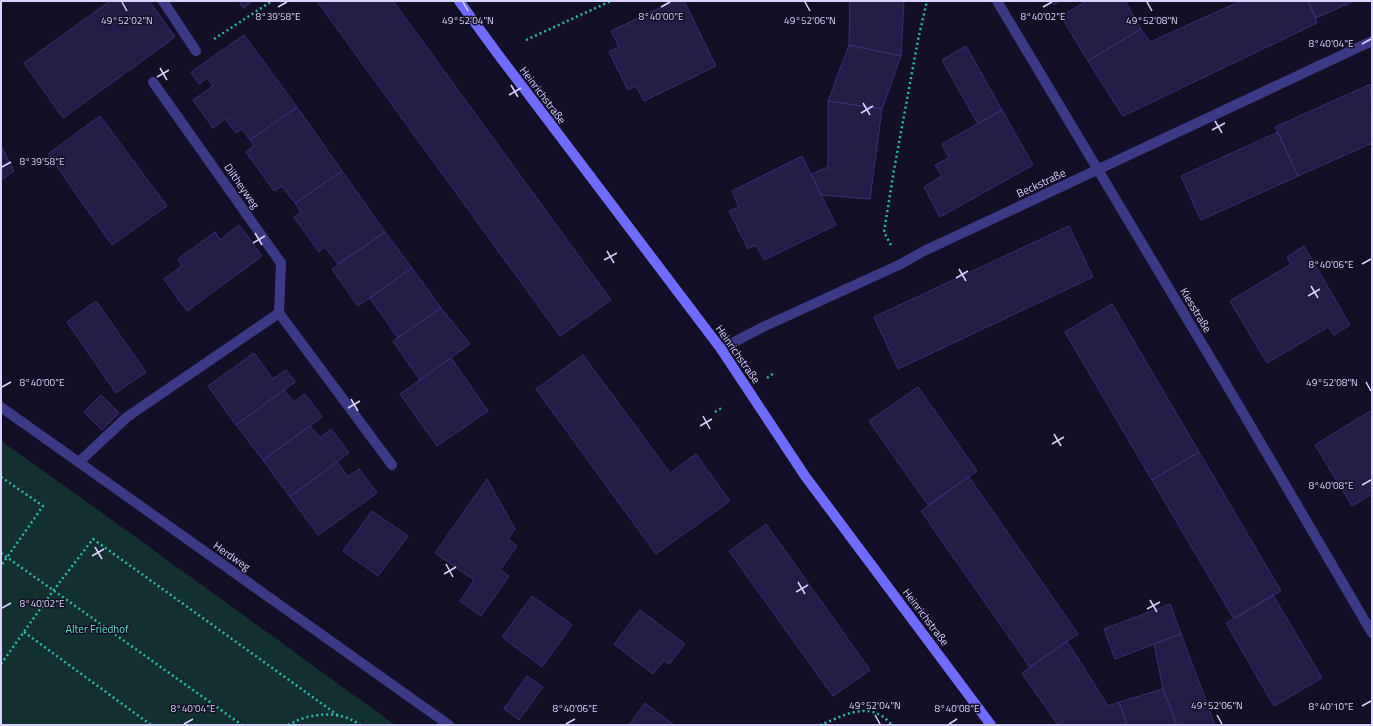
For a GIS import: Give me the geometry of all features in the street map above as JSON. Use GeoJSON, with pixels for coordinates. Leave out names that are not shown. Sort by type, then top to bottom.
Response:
{"type":"FeatureCollection","features":[{"type":"Feature","properties":{"kind":"main road","name":"Heinrichstraße"},"geometry":{"type":"LineString","coordinates":[[459,1],[721,350],[805,476],[991,725]]}},
{"type":"Feature","properties":{"kind":"street"},"geometry":{"type":"LineString","coordinates":[[163,1],[196,51]]}},
{"type":"Feature","properties":{"kind":"street","name":"Kiesstraße"},"geometry":{"type":"LineString","coordinates":[[997,1],[1098,168],[1372,633]]}},
{"type":"Feature","properties":{"kind":"street","name":"Beckstraße"},"geometry":{"type":"LineString","coordinates":[[721,350],[763,327],[901,264],[924,251],[1098,168],[1372,41]]}},
{"type":"Feature","properties":{"kind":"street","name":"Diltheyweg"},"geometry":{"type":"LineString","coordinates":[[153,82],[281,262],[279,313]]}},
{"type":"Feature","properties":{"kind":"street"},"geometry":{"type":"LineString","coordinates":[[79,462],[127,417],[279,313],[392,466]]}},
{"type":"Feature","properties":{"kind":"street","name":"Herdweg"},"geometry":{"type":"LineString","coordinates":[[1,407],[449,725]]}},
{"type":"Feature","properties":{"kind":"path"},"geometry":{"type":"LineString","coordinates":[[256,12],[272,1]]}},
{"type":"Feature","properties":{"kind":"path"},"geometry":{"type":"LineString","coordinates":[[526,40],[611,1]]}},
{"type":"Feature","properties":{"kind":"path"},"geometry":{"type":"LineString","coordinates":[[901,264],[884,232],[918,40],[927,1]]}},
{"type":"Feature","properties":{"kind":"path"},"geometry":{"type":"LineString","coordinates":[[766,378],[774,373]]}},
{"type":"Feature","properties":{"kind":"path"},"geometry":{"type":"LineString","coordinates":[[715,412],[723,407]]}},
{"type":"Feature","properties":{"kind":"path"},"geometry":{"type":"LineString","coordinates":[[1,477],[43,506],[1,566]]}},
{"type":"Feature","properties":{"kind":"path"},"geometry":{"type":"LineString","coordinates":[[1,664],[53,591],[93,539],[339,716],[360,725]]}},
{"type":"Feature","properties":{"kind":"path"},"geometry":{"type":"LineString","coordinates":[[1,553],[242,725]]}},
{"type":"Feature","properties":{"kind":"path"},"geometry":{"type":"LineString","coordinates":[[24,632],[151,725]]}},
{"type":"Feature","properties":{"kind":"path"},"geometry":{"type":"LineString","coordinates":[[820,725],[857,711],[868,710],[880,715],[892,725]]}},
{"type":"Feature","properties":{"kind":"path"},"geometry":{"type":"LineString","coordinates":[[288,725],[299,719],[319,714],[339,716]]}},
{"type":"Feature","properties":{"kind":"green space","name":"Alter Friedhof"},"geometry":{"type":"Polygon","coordinates":[[[1,441],[83,499],[395,725],[1,725],[1,441]]]}},
{"type":"Feature","properties":{"kind":"building"},"geometry":{"type":"Polygon","coordinates":[[[110,1],[149,1],[175,37],[63,118],[24,63],[110,1]]]}},
{"type":"Feature","properties":{"kind":"building"},"geometry":{"type":"Polygon","coordinates":[[[239,1],[253,1],[243,8],[239,1]]]}},
{"type":"Feature","properties":{"kind":"building"},"geometry":{"type":"Polygon","coordinates":[[[317,1],[393,1],[611,300],[560,336],[317,1]]]}},
{"type":"Feature","properties":{"kind":"building"},"geometry":{"type":"Polygon","coordinates":[[[674,1],[684,1],[716,66],[644,101],[636,86],[628,90],[609,52],[619,47],[611,31],[674,1]]]}},
{"type":"Feature","properties":{"kind":"building"},"geometry":{"type":"Polygon","coordinates":[[[850,1],[904,1],[901,56],[849,45],[850,1]]]}},
{"type":"Feature","properties":{"kind":"building"},"geometry":{"type":"Polygon","coordinates":[[[1052,1],[1060,1],[1054,5],[1052,1]]]}},
{"type":"Feature","properties":{"kind":"building"},"geometry":{"type":"Polygon","coordinates":[[[1087,1],[1125,1],[1141,29],[1088,61],[1061,16],[1087,1]]]}},
{"type":"Feature","properties":{"kind":"building"},"geometry":{"type":"Polygon","coordinates":[[[1241,1],[1308,1],[1317,23],[1123,116],[1088,61],[1141,29],[1150,42],[1241,1]]]}},
{"type":"Feature","properties":{"kind":"building"},"geometry":{"type":"Polygon","coordinates":[[[1308,1],[1354,1],[1316,18],[1308,1]]]}},
{"type":"Feature","properties":{"kind":"building"},"geometry":{"type":"Polygon","coordinates":[[[244,35],[297,107],[250,140],[242,129],[236,133],[225,119],[213,128],[193,100],[213,86],[207,78],[199,84],[191,72],[244,35]]]}},
{"type":"Feature","properties":{"kind":"building"},"geometry":{"type":"Polygon","coordinates":[[[849,45],[901,56],[882,109],[828,101],[849,45]]]}},
{"type":"Feature","properties":{"kind":"building"},"geometry":{"type":"Polygon","coordinates":[[[966,46],[1002,110],[978,124],[942,60],[966,46]]]}},
{"type":"Feature","properties":{"kind":"building"},"geometry":{"type":"Polygon","coordinates":[[[1371,84],[1372,143],[1298,176],[1275,127],[1371,84]]]}},
{"type":"Feature","properties":{"kind":"building"},"geometry":{"type":"Polygon","coordinates":[[[828,101],[882,109],[870,199],[821,195],[811,174],[828,167],[828,101]]]}},
{"type":"Feature","properties":{"kind":"building"},"geometry":{"type":"Polygon","coordinates":[[[297,107],[342,171],[295,203],[282,186],[274,191],[246,152],[254,146],[250,140],[297,107]]]}},
{"type":"Feature","properties":{"kind":"building"},"geometry":{"type":"Polygon","coordinates":[[[1002,110],[1033,165],[940,217],[924,187],[942,176],[935,165],[949,158],[942,144],[1002,110]]]}},
{"type":"Feature","properties":{"kind":"building"},"geometry":{"type":"Polygon","coordinates":[[[100,116],[167,206],[112,245],[48,154],[100,116]]]}},
{"type":"Feature","properties":{"kind":"building"},"geometry":{"type":"Polygon","coordinates":[[[1278,132],[1298,176],[1201,220],[1181,176],[1278,132]]]}},
{"type":"Feature","properties":{"kind":"building"},"geometry":{"type":"Polygon","coordinates":[[[1,146],[14,171],[1,180],[1,146]]]}},
{"type":"Feature","properties":{"kind":"building"},"geometry":{"type":"Polygon","coordinates":[[[802,156],[836,225],[764,260],[756,245],[748,249],[729,211],[739,207],[732,191],[802,156]]]}},
{"type":"Feature","properties":{"kind":"building"},"geometry":{"type":"Polygon","coordinates":[[[342,171],[385,232],[338,264],[325,247],[319,252],[294,217],[301,212],[295,203],[342,171]]]}},
{"type":"Feature","properties":{"kind":"building"},"geometry":{"type":"Polygon","coordinates":[[[239,225],[262,256],[187,311],[164,279],[182,266],[178,259],[215,232],[220,240],[239,225]]]}},
{"type":"Feature","properties":{"kind":"building"},"geometry":{"type":"Polygon","coordinates":[[[1069,226],[1093,277],[898,369],[874,317],[1069,226]]]}},
{"type":"Feature","properties":{"kind":"building"},"geometry":{"type":"Polygon","coordinates":[[[385,232],[412,268],[358,306],[332,269],[385,232]]]}},
{"type":"Feature","properties":{"kind":"building"},"geometry":{"type":"Polygon","coordinates":[[[1304,246],[1350,325],[1334,335],[1328,327],[1267,363],[1230,301],[1291,264],[1287,257],[1304,246]]]}},
{"type":"Feature","properties":{"kind":"building"},"geometry":{"type":"Polygon","coordinates":[[[412,268],[441,308],[398,338],[370,298],[412,268]]]}},
{"type":"Feature","properties":{"kind":"building"},"geometry":{"type":"Polygon","coordinates":[[[96,301],[146,372],[116,393],[67,322],[96,301]]]}},
{"type":"Feature","properties":{"kind":"building"},"geometry":{"type":"Polygon","coordinates":[[[1112,304],[1199,452],[1152,480],[1065,332],[1112,304]]]}},
{"type":"Feature","properties":{"kind":"building"},"geometry":{"type":"Polygon","coordinates":[[[441,308],[470,344],[420,380],[393,341],[441,308]]]}},
{"type":"Feature","properties":{"kind":"building"},"geometry":{"type":"Polygon","coordinates":[[[254,353],[273,379],[286,370],[295,382],[236,425],[208,386],[254,353]]]}},
{"type":"Feature","properties":{"kind":"building"},"geometry":{"type":"Polygon","coordinates":[[[583,355],[670,473],[696,454],[730,501],[656,554],[536,389],[583,355]]]}},
{"type":"Feature","properties":{"kind":"building"},"geometry":{"type":"Polygon","coordinates":[[[451,358],[488,411],[437,446],[400,394],[451,358]]]}},
{"type":"Feature","properties":{"kind":"building"},"geometry":{"type":"Polygon","coordinates":[[[918,387],[977,471],[928,505],[869,421],[918,387]]]}},
{"type":"Feature","properties":{"kind":"building"},"geometry":{"type":"Polygon","coordinates":[[[284,390],[294,402],[305,394],[322,417],[263,460],[236,425],[284,390]]]}},
{"type":"Feature","properties":{"kind":"building"},"geometry":{"type":"Polygon","coordinates":[[[101,395],[119,413],[102,430],[84,412],[101,395]]]}},
{"type":"Feature","properties":{"kind":"building"},"geometry":{"type":"Polygon","coordinates":[[[1372,410],[1372,494],[1352,506],[1315,445],[1372,410]]]}},
{"type":"Feature","properties":{"kind":"building"},"geometry":{"type":"Polygon","coordinates":[[[310,426],[320,438],[331,429],[349,453],[290,497],[263,460],[310,426]]]}},
{"type":"Feature","properties":{"kind":"building"},"geometry":{"type":"Polygon","coordinates":[[[1199,452],[1281,591],[1234,619],[1152,480],[1199,452]]]}},
{"type":"Feature","properties":{"kind":"building"},"geometry":{"type":"Polygon","coordinates":[[[337,462],[348,477],[359,469],[377,493],[318,535],[290,497],[337,462]]]}},
{"type":"Feature","properties":{"kind":"building"},"geometry":{"type":"Polygon","coordinates":[[[969,477],[1078,634],[1030,667],[921,511],[969,477]]]}},
{"type":"Feature","properties":{"kind":"building"},"geometry":{"type":"Polygon","coordinates":[[[487,479],[515,529],[508,539],[517,546],[500,570],[509,576],[481,616],[460,601],[474,580],[435,553],[487,479]]]}},
{"type":"Feature","properties":{"kind":"building"},"geometry":{"type":"Polygon","coordinates":[[[372,511],[408,536],[378,576],[343,551],[372,511]]]}},
{"type":"Feature","properties":{"kind":"building"},"geometry":{"type":"Polygon","coordinates":[[[766,524],[870,670],[833,696],[729,551],[766,524]]]}},
{"type":"Feature","properties":{"kind":"building"},"geometry":{"type":"Polygon","coordinates":[[[1273,595],[1322,678],[1274,706],[1226,623],[1273,595]]]}},
{"type":"Feature","properties":{"kind":"building"},"geometry":{"type":"Polygon","coordinates":[[[532,596],[572,625],[542,667],[502,637],[532,596]]]}},
{"type":"Feature","properties":{"kind":"building"},"geometry":{"type":"Polygon","coordinates":[[[1170,604],[1181,634],[1115,659],[1104,629],[1170,604]]]}},
{"type":"Feature","properties":{"kind":"building"},"geometry":{"type":"Polygon","coordinates":[[[640,610],[685,644],[669,664],[664,660],[653,674],[614,644],[640,610]]]}},
{"type":"Feature","properties":{"kind":"building"},"geometry":{"type":"Polygon","coordinates":[[[1181,634],[1215,725],[1177,725],[1163,689],[1154,644],[1181,634]]]}},
{"type":"Feature","properties":{"kind":"building"},"geometry":{"type":"Polygon","coordinates":[[[1067,641],[1108,706],[1119,702],[1127,725],[1058,725],[1022,673],[1067,641]]]}},
{"type":"Feature","properties":{"kind":"building"},"geometry":{"type":"Polygon","coordinates":[[[527,676],[543,687],[519,720],[504,709],[527,676]]]}},
{"type":"Feature","properties":{"kind":"building"},"geometry":{"type":"Polygon","coordinates":[[[1163,689],[1177,725],[1127,725],[1119,702],[1163,689]]]}},
{"type":"Feature","properties":{"kind":"building"},"geometry":{"type":"Polygon","coordinates":[[[645,703],[674,725],[629,725],[645,703]]]}}]}
